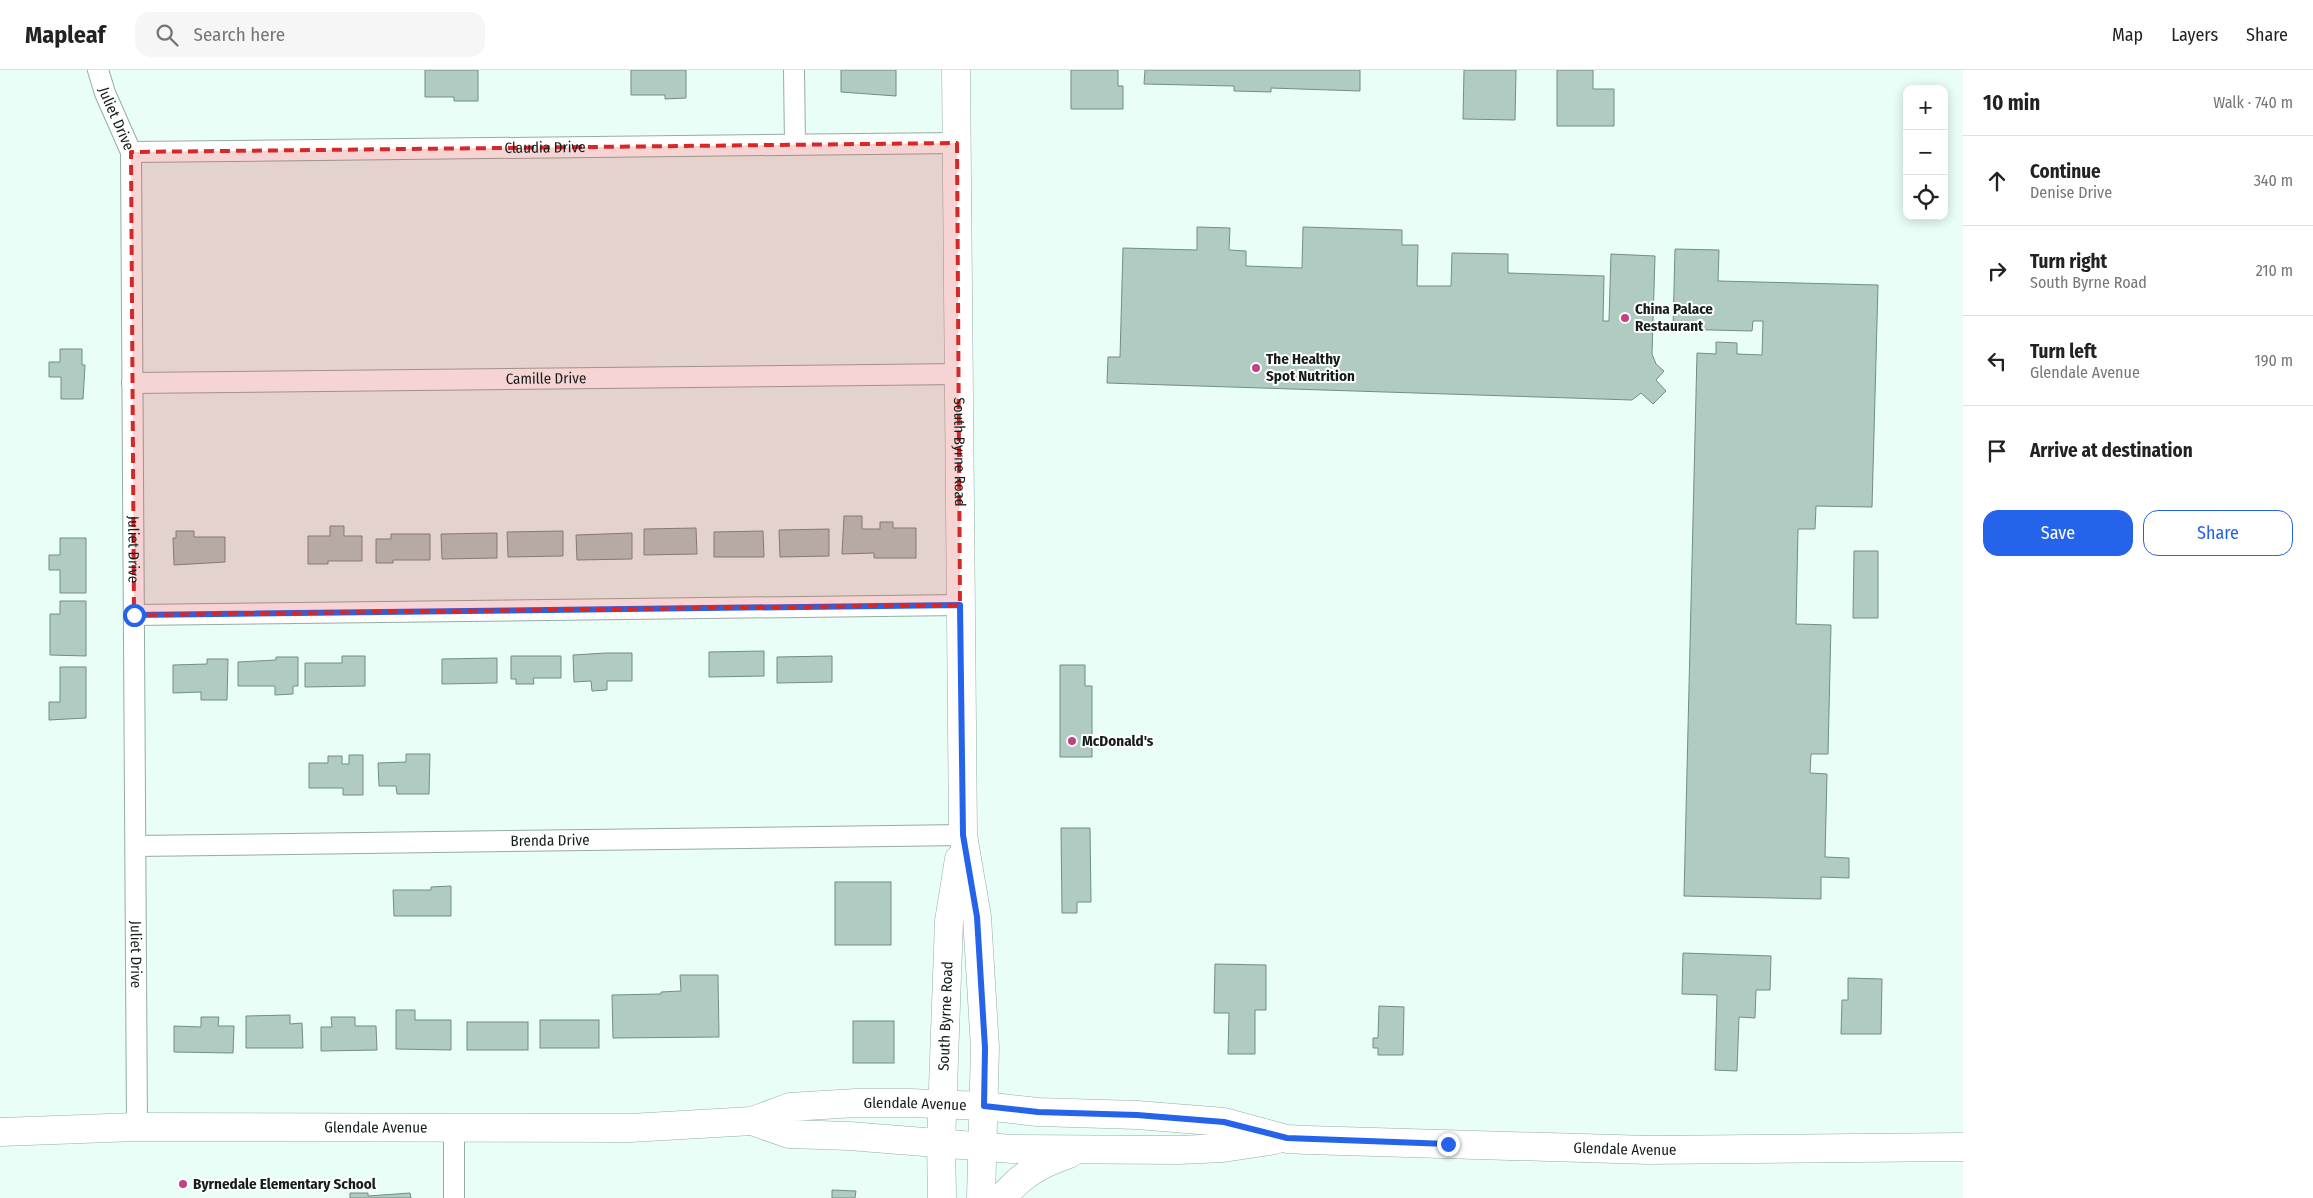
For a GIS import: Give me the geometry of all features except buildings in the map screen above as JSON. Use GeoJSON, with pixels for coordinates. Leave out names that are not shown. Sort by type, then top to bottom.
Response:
{"type":"FeatureCollection","features":[{"type":"Feature","properties":{"kind":"main road","name":"South Byrne Road"},"geometry":{"type":"LineString","coordinates":[[956,70],[963,835],[977,917],[985,1048],[981,1198]]}},
{"type":"Feature","properties":{"kind":"main road","name":"South Byrne Road"},"geometry":{"type":"LineString","coordinates":[[942,1198],[942,1103],[949,921],[963,835]]}},
{"type":"Feature","properties":{"kind":"main road","name":"Glendale Avenue"},"geometry":{"type":"LineString","coordinates":[[0,1132],[136,1127],[630,1128],[752,1121],[790,1107],[856,1103],[942,1103],[1038,1112],[1137,1115],[1224,1122],[1287,1138]]}},
{"type":"Feature","properties":{"kind":"main road","name":"Glendale Avenue"},"geometry":{"type":"LineString","coordinates":[[752,1121],[789,1134],[850,1136],[1012,1149],[1140,1151],[1224,1148],[1287,1138],[1649,1150],[1963,1148]]}},
{"type":"Feature","properties":{"kind":"main road"},"geometry":{"type":"LineString","coordinates":[[1002,1198],[1015,1184],[1042,1164],[1082,1150]]}},
{"type":"Feature","properties":{"kind":"street","name":"Juliet Drive"},"geometry":{"type":"LineString","coordinates":[[98,70],[104,93],[131,152],[136,1127]]}},
{"type":"Feature","properties":{"kind":"street"},"geometry":{"type":"LineString","coordinates":[[794,70],[795,144]]}},
{"type":"Feature","properties":{"kind":"street","name":"Claudia Drive"},"geometry":{"type":"LineString","coordinates":[[131,152],[957,143]]}},
{"type":"Feature","properties":{"kind":"street","name":"Camille Drive"},"geometry":{"type":"LineString","coordinates":[[132,383],[960,374]]}},
{"type":"Feature","properties":{"kind":"street"},"geometry":{"type":"LineString","coordinates":[[134,615],[960,605]]}},
{"type":"Feature","properties":{"kind":"street","name":"Brenda Drive"},"geometry":{"type":"LineString","coordinates":[[136,846],[963,835]]}},
{"type":"Feature","properties":{"kind":"street"},"geometry":{"type":"LineString","coordinates":[[454,1127],[454,1198]]}},
{"type":"Feature","properties":{"kind":"highlighted area"},"geometry":{"type":"Polygon","coordinates":[[[957,143],[960,605],[134,615],[131,152],[957,143]]]}},
{"type":"Feature","properties":{"kind":"place","name":"China Palace Restaurant"},"geometry":{"type":"Point","coordinates":[1625,318]}},
{"type":"Feature","properties":{"kind":"place","name":"The Healthy Spot Nutrition"},"geometry":{"type":"Point","coordinates":[1256,368]}},
{"type":"Feature","properties":{"kind":"place","name":"McDonald's"},"geometry":{"type":"Point","coordinates":[1072,741]}},
{"type":"Feature","properties":{"kind":"place","name":"Byrnedale Elementary School"},"geometry":{"type":"Point","coordinates":[183,1184]}},
{"type":"Feature","properties":{"kind":"route"},"geometry":{"type":"LineString","coordinates":[[134,615],[960,605],[963,835],[977,917],[985,1048],[984,1106],[1038,1112],[1137,1115],[1224,1122],[1287,1138],[1307,1140],[1448,1144]]}}]}
